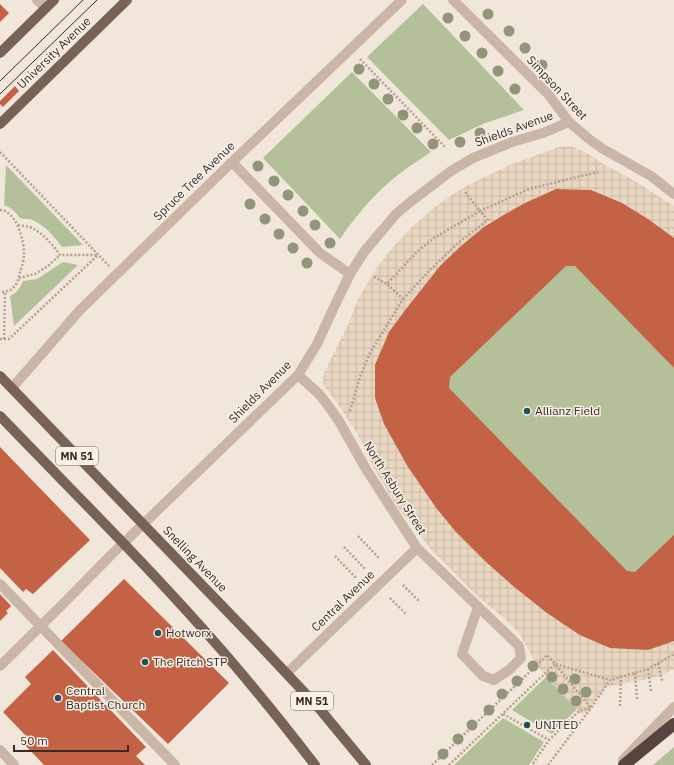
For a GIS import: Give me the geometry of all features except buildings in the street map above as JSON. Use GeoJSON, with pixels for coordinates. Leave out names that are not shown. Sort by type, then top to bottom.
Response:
{"type":"FeatureCollection","features":[{"type":"Feature","properties":{"kind":"highway"},"geometry":{"type":"LineString","coordinates":[[624,765],[674,724]]}},
{"type":"Feature","properties":{"kind":"main road"},"geometry":{"type":"LineString","coordinates":[[0,53],[54,0]]}},
{"type":"Feature","properties":{"kind":"main road","name":"University Avenue"},"geometry":{"type":"LineString","coordinates":[[0,124],[127,0]]}},
{"type":"Feature","properties":{"kind":"main road","name":"Snelling Avenue"},"geometry":{"type":"LineString","coordinates":[[0,376],[287,673],[318,707],[366,765]]}},
{"type":"Feature","properties":{"kind":"main road","name":"MN 51"},"geometry":{"type":"LineString","coordinates":[[0,416],[195,620],[262,698],[315,765]]}},
{"type":"Feature","properties":{"kind":"street"},"geometry":{"type":"LineString","coordinates":[[38,0],[46,8]]}},
{"type":"Feature","properties":{"kind":"street","name":"Spruce Tree Avenue"},"geometry":{"type":"LineString","coordinates":[[12,388],[80,310],[402,0]]}},
{"type":"Feature","properties":{"kind":"street","name":"Simpson Street"},"geometry":{"type":"LineString","coordinates":[[453,0],[548,94],[569,122],[597,145],[651,176],[674,194]]}},
{"type":"Feature","properties":{"kind":"street","name":"Shields Avenue"},"geometry":{"type":"LineString","coordinates":[[0,666],[123,543],[298,375],[317,344],[350,274],[364,252],[396,214],[451,171],[473,158],[512,142],[543,133],[569,122]]}},
{"type":"Feature","properties":{"kind":"street"},"geometry":{"type":"LineString","coordinates":[[232,162],[320,253],[350,274]]}},
{"type":"Feature","properties":{"kind":"street","name":"North Asbury Street"},"geometry":{"type":"LineString","coordinates":[[298,375],[318,393],[339,421],[366,469],[417,548],[519,646],[521,658],[509,670],[494,680],[483,676],[462,654],[478,607]]}},
{"type":"Feature","properties":{"kind":"street","name":"Central Avenue"},"geometry":{"type":"LineString","coordinates":[[287,673],[417,548]]}},
{"type":"Feature","properties":{"kind":"street"},"geometry":{"type":"LineString","coordinates":[[0,584],[175,765]]}},
{"type":"Feature","properties":{"kind":"street"},"geometry":{"type":"LineString","coordinates":[[618,765],[674,707]]}},
{"type":"Feature","properties":{"kind":"street"},"geometry":{"type":"LineString","coordinates":[[0,750],[14,765]]}},
{"type":"Feature","properties":{"kind":"path"},"geometry":{"type":"LineString","coordinates":[[360,59],[446,148]]}},
{"type":"Feature","properties":{"kind":"path"},"geometry":{"type":"LineString","coordinates":[[0,152],[98,255]]}},
{"type":"Feature","properties":{"kind":"path"},"geometry":{"type":"LineString","coordinates":[[387,284],[417,252],[434,238],[480,211],[529,189],[598,172]]}},
{"type":"Feature","properties":{"kind":"path"},"geometry":{"type":"LineString","coordinates":[[350,410],[360,377],[370,353],[402,299],[459,242],[488,220],[465,192]]}},
{"type":"Feature","properties":{"kind":"path"},"geometry":{"type":"LineString","coordinates":[[0,210],[6,212],[18,225],[24,254],[19,279],[14,287],[5,292],[0,292]]}},
{"type":"Feature","properties":{"kind":"path"},"geometry":{"type":"LineString","coordinates":[[18,225],[29,226],[39,232],[52,244],[60,255]]}},
{"type":"Feature","properties":{"kind":"path"},"geometry":{"type":"LineString","coordinates":[[19,279],[36,274],[60,255],[98,255]]}},
{"type":"Feature","properties":{"kind":"path"},"geometry":{"type":"LineString","coordinates":[[0,339],[8,339],[98,255]]}},
{"type":"Feature","properties":{"kind":"path"},"geometry":{"type":"LineString","coordinates":[[374,277],[387,284],[402,299]]}},
{"type":"Feature","properties":{"kind":"path"},"geometry":{"type":"LineString","coordinates":[[4,339],[5,292]]}},
{"type":"Feature","properties":{"kind":"path"},"geometry":{"type":"LineString","coordinates":[[358,536],[379,558]]}},
{"type":"Feature","properties":{"kind":"path"},"geometry":{"type":"LineString","coordinates":[[344,547],[366,570]]}},
{"type":"Feature","properties":{"kind":"path"},"geometry":{"type":"LineString","coordinates":[[334,556],[357,579]]}},
{"type":"Feature","properties":{"kind":"path"},"geometry":{"type":"LineString","coordinates":[[403,585],[420,602]]}},
{"type":"Feature","properties":{"kind":"path"},"geometry":{"type":"LineString","coordinates":[[390,598],[407,615]]}},
{"type":"Feature","properties":{"kind":"path"},"geometry":{"type":"LineString","coordinates":[[432,765],[537,665],[546,654],[591,708]]}},
{"type":"Feature","properties":{"kind":"path"},"geometry":{"type":"LineString","coordinates":[[548,765],[610,680],[648,669],[674,654]]}},
{"type":"Feature","properties":{"kind":"path"},"geometry":{"type":"LineString","coordinates":[[658,663],[662,681]]}},
{"type":"Feature","properties":{"kind":"path"},"geometry":{"type":"LineString","coordinates":[[555,664],[610,680]]}},
{"type":"Feature","properties":{"kind":"path"},"geometry":{"type":"LineString","coordinates":[[449,765],[555,664]]}},
{"type":"Feature","properties":{"kind":"path"},"geometry":{"type":"LineString","coordinates":[[648,669],[651,691]]}},
{"type":"Feature","properties":{"kind":"path"},"geometry":{"type":"LineString","coordinates":[[635,673],[637,699]]}},
{"type":"Feature","properties":{"kind":"path"},"geometry":{"type":"LineString","coordinates":[[620,706],[621,676]]}},
{"type":"Feature","properties":{"kind":"path"},"geometry":{"type":"LineString","coordinates":[[532,765],[549,740],[579,711],[591,708]]}},
{"type":"Feature","properties":{"kind":"path"},"geometry":{"type":"LineString","coordinates":[[503,714],[549,740]]}},
{"type":"Feature","properties":{"kind":"green space"},"geometry":{"type":"Polygon","coordinates":[[[423,4],[524,110],[485,123],[449,140],[367,57],[423,4]]]}},
{"type":"Feature","properties":{"kind":"green space"},"geometry":{"type":"Polygon","coordinates":[[[352,72],[431,152],[390,181],[355,218],[340,239],[263,158],[352,72]]]}},
{"type":"Feature","properties":{"kind":"green space"},"geometry":{"type":"Polygon","coordinates":[[[6,165],[83,245],[62,247],[40,224],[30,219],[20,218],[15,212],[4,205],[6,165]]]}},
{"type":"Feature","properties":{"kind":"green space","name":"Allianz Field"},"geometry":{"type":"Polygon","coordinates":[[[556,189],[591,190],[622,203],[648,219],[674,238],[674,641],[648,650],[610,648],[579,635],[547,613],[513,586],[456,532],[437,509],[408,467],[384,424],[375,365],[389,332],[440,266],[461,246],[484,227],[502,216],[525,203],[556,189]]]}},
{"type":"Feature","properties":{"kind":"green space"},"geometry":{"type":"Polygon","coordinates":[[[63,262],[78,265],[14,326],[10,296],[18,290],[23,281],[37,279],[63,262]]]}},
{"type":"Feature","properties":{"kind":"green space"},"geometry":{"type":"Polygon","coordinates":[[[546,677],[577,709],[552,734],[512,710],[546,677]]]}},
{"type":"Feature","properties":{"kind":"green space"},"geometry":{"type":"Polygon","coordinates":[[[503,718],[544,742],[529,765],[454,765],[503,718]]]}},
{"type":"Feature","properties":{"kind":"green space"},"geometry":{"type":"Polygon","coordinates":[[[674,747],[674,765],[653,765],[674,747]]]}},
{"type":"Feature","properties":{"kind":"shaded area"},"geometry":{"type":"Polygon","coordinates":[[[570,146],[585,152],[674,206],[674,238],[648,219],[622,203],[591,190],[556,189],[525,203],[484,227],[440,266],[389,332],[375,365],[384,424],[408,467],[437,509],[456,532],[485,561],[547,613],[580,635],[610,648],[648,650],[674,641],[674,670],[653,678],[605,687],[587,713],[581,714],[546,677],[535,662],[520,634],[473,592],[429,547],[396,505],[375,470],[357,433],[323,384],[324,373],[348,325],[358,299],[376,269],[393,247],[412,227],[435,207],[470,184],[510,165],[559,147],[570,146]]]}},
{"type":"Feature","properties":{"kind":"tram line"},"geometry":{"type":"LineString","coordinates":[[0,81],[83,0]]}},
{"type":"Feature","properties":{"kind":"tram line"},"geometry":{"type":"LineString","coordinates":[[0,94],[97,0]]}},
{"type":"Feature","properties":{"kind":"place","name":"Allianz Field"},"geometry":{"type":"Point","coordinates":[527,411]}},
{"type":"Feature","properties":{"kind":"place","name":"Hotworx"},"geometry":{"type":"Point","coordinates":[158,633]}},
{"type":"Feature","properties":{"kind":"place","name":"The Pitch STP"},"geometry":{"type":"Point","coordinates":[145,662]}},
{"type":"Feature","properties":{"kind":"place","name":"Central Baptist Church"},"geometry":{"type":"Point","coordinates":[58,698]}},
{"type":"Feature","properties":{"kind":"place","name":"UNITED"},"geometry":{"type":"Point","coordinates":[527,725]}}]}
